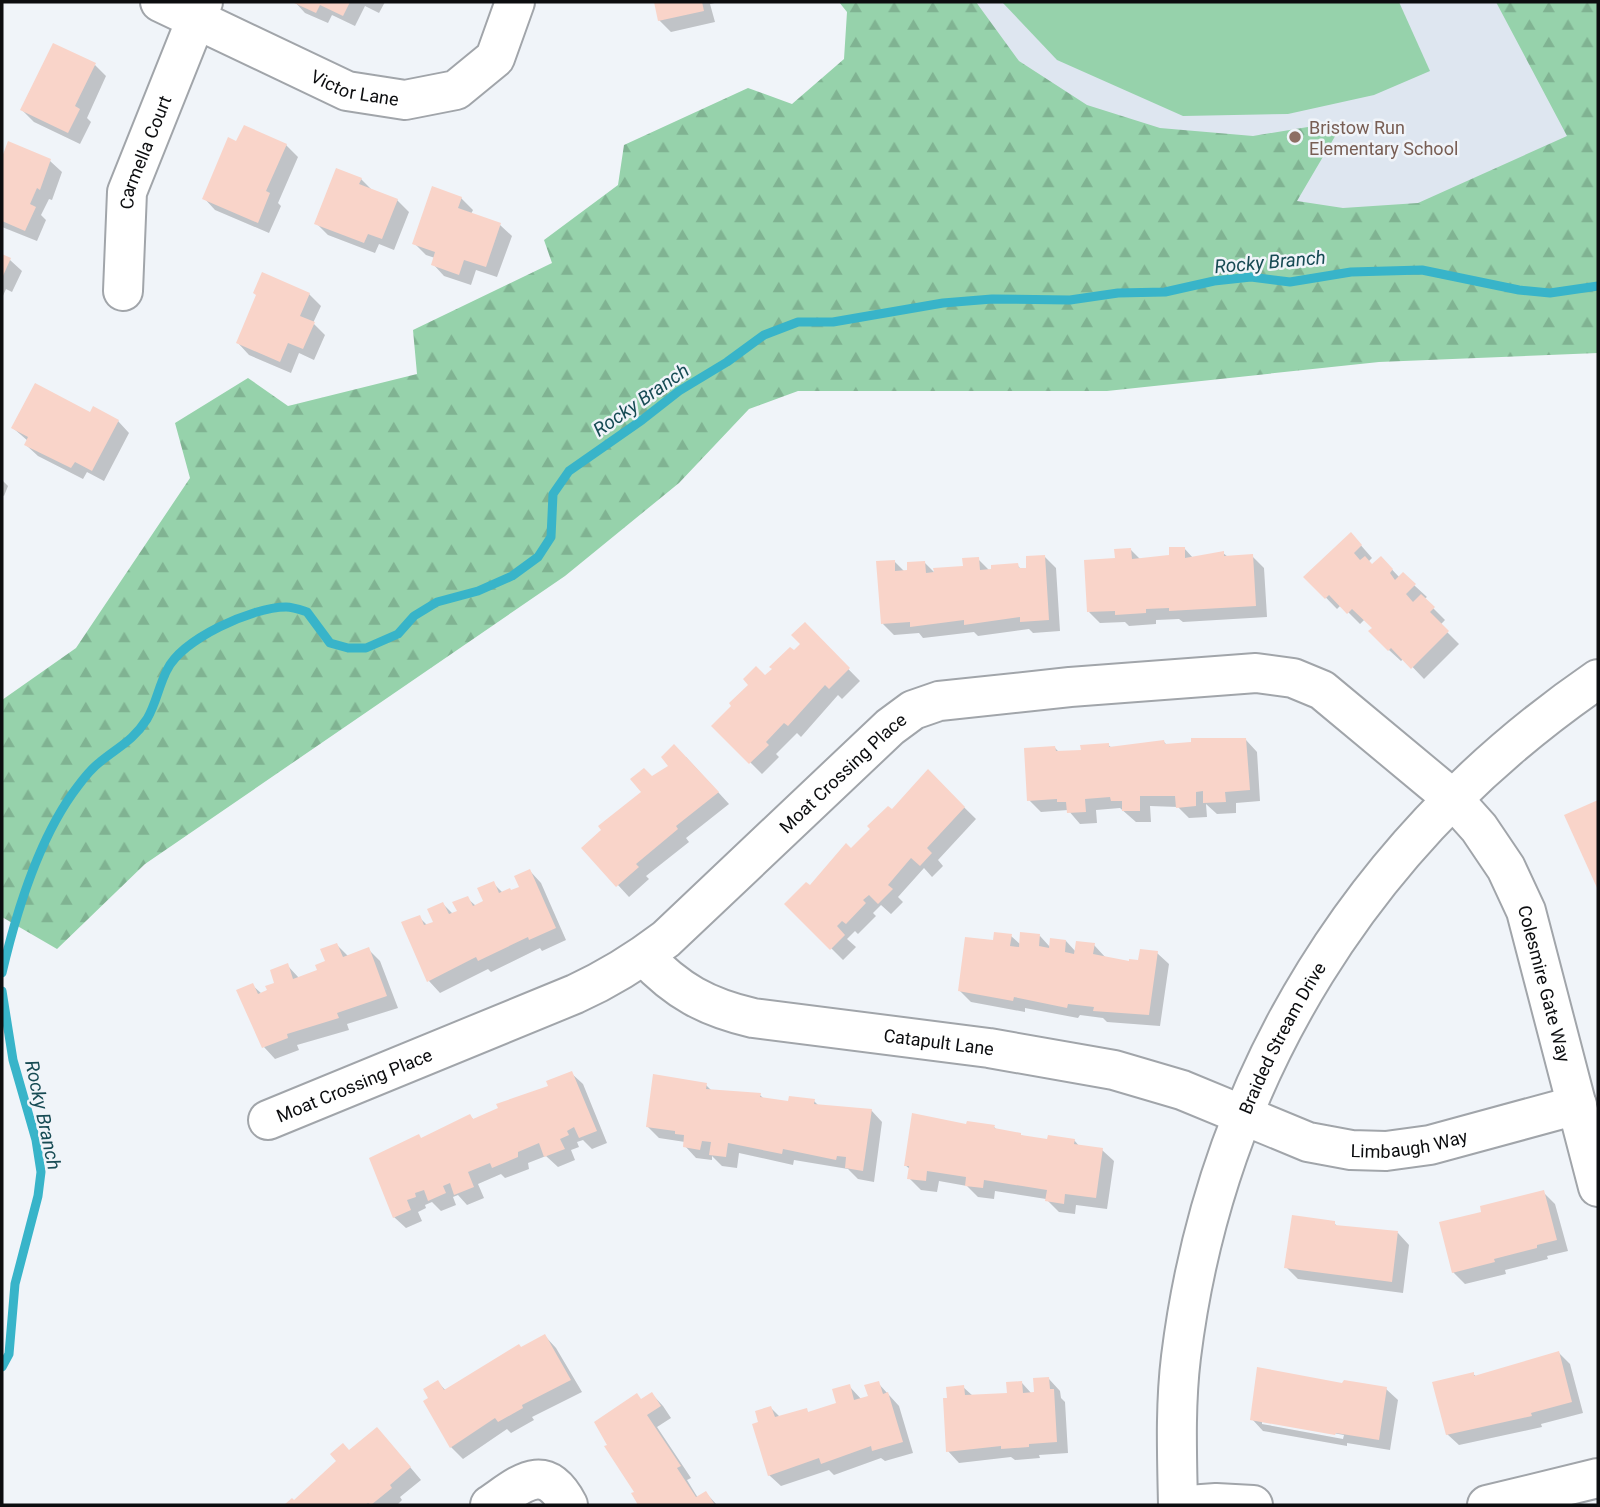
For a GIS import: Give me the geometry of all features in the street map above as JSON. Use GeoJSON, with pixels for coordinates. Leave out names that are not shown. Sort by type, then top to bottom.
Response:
{"type":"FeatureCollection","features":[{"type":"Feature","properties":{"kind":"street","name":"Victor Lane"},"geometry":{"type":"LineString","coordinates":[[160,2],[199,10],[348,91],[405,100],[456,90],[495,58],[515,2]]}},
{"type":"Feature","properties":{"kind":"street","name":"Carmella Court"},"geometry":{"type":"LineString","coordinates":[[123,292],[127,192],[199,10]]}},
{"type":"Feature","properties":{"kind":"street","name":"Moat Crossing Place"},"geometry":{"type":"LineString","coordinates":[[268,1120],[604,981],[644,956],[676,930],[890,727],[913,710],[939,701],[1070,687],[1256,673],[1293,678],[1322,690],[1453,799]]}},
{"type":"Feature","properties":{"kind":"street","name":"Braided Stream Drive"},"geometry":{"type":"LineString","coordinates":[[1178,1505],[1176,1438],[1180,1372],[1193,1281],[1212,1205],[1244,1115],[1273,1046],[1308,980],[1350,917],[1387,870],[1489,764],[1598,679]]}},
{"type":"Feature","properties":{"kind":"street","name":"Colesmire Gate Way"},"geometry":{"type":"LineString","coordinates":[[1453,799],[1479,828],[1506,867],[1526,911],[1598,1187]]}},
{"type":"Feature","properties":{"kind":"street","name":"Catapult Lane"},"geometry":{"type":"LineString","coordinates":[[644,956],[663,976],[692,997],[725,1011],[753,1018],[989,1048],[1114,1070],[1182,1090],[1244,1115]]}},
{"type":"Feature","properties":{"kind":"street","name":"Limbaugh Way"},"geometry":{"type":"LineString","coordinates":[[1244,1115],[1308,1142],[1351,1150],[1386,1151],[1430,1145],[1577,1105]]}},
{"type":"Feature","properties":{"kind":"street"},"geometry":{"type":"LineString","coordinates":[[1487,1505],[1598,1478]]}},
{"type":"Feature","properties":{"kind":"street"},"geometry":{"type":"LineString","coordinates":[[490,1505],[523,1483],[534,1479],[548,1481],[560,1489],[568,1505]]}},
{"type":"Feature","properties":{"kind":"street"},"geometry":{"type":"LineString","coordinates":[[1188,1505],[1253,1505]]}},
{"type":"Feature","properties":{"kind":"shaded area","name":"Bristow Run Elementary School"},"geometry":{"type":"Polygon","coordinates":[[[870,2],[1598,2],[1598,274],[1240,295],[870,2]]]}},
{"type":"Feature","properties":{"kind":"green space"},"geometry":{"type":"Polygon","coordinates":[[[839,2],[976,2],[1019,61],[1087,105],[1160,128],[1253,136],[1344,121],[1297,201],[1343,208],[1418,203],[1567,136],[1496,2],[1598,2],[1598,353],[1379,362],[1107,391],[798,391],[749,409],[679,483],[565,576],[145,864],[57,949],[2,917],[2,700],[76,648],[190,478],[175,423],[248,378],[288,406],[417,374],[413,330],[552,263],[544,240],[618,185],[624,145],[748,88],[792,104],[844,59],[847,12],[839,2]]]}},
{"type":"Feature","properties":{"kind":"green space"},"geometry":{"type":"Polygon","coordinates":[[[1002,2],[1399,2],[1430,71],[1374,95],[1288,114],[1183,116],[1057,60],[1002,2]]]}},
{"type":"Feature","properties":{"kind":"building"},"geometry":{"type":"Polygon","coordinates":[[[292,2],[350,2],[343,16],[320,5],[316,13],[292,2]]]}},
{"type":"Feature","properties":{"kind":"building"},"geometry":{"type":"Polygon","coordinates":[[[654,2],[702,2],[704,11],[658,21],[654,2]]]}},
{"type":"Feature","properties":{"kind":"building"},"geometry":{"type":"Polygon","coordinates":[[[53,43],[96,63],[75,106],[80,109],[68,133],[20,110],[53,43]]]}},
{"type":"Feature","properties":{"kind":"building"},"geometry":{"type":"Polygon","coordinates":[[[244,125],[287,144],[266,191],[270,193],[258,223],[202,199],[228,137],[236,141],[244,125]]]}},
{"type":"Feature","properties":{"kind":"building"},"geometry":{"type":"Polygon","coordinates":[[[8,141],[51,159],[40,190],[37,188],[30,204],[36,207],[25,231],[2,221],[2,157],[8,141]]]}},
{"type":"Feature","properties":{"kind":"building"},"geometry":{"type":"Polygon","coordinates":[[[336,168],[362,178],[359,184],[398,199],[382,239],[368,234],[364,243],[314,224],[336,168]]]}},
{"type":"Feature","properties":{"kind":"building"},"geometry":{"type":"Polygon","coordinates":[[[432,186],[462,197],[458,208],[501,223],[486,267],[464,260],[459,275],[431,265],[435,252],[412,244],[432,186]]]}},
{"type":"Feature","properties":{"kind":"building"},"geometry":{"type":"Polygon","coordinates":[[[2,254],[11,258],[2,278],[2,254]]]}},
{"type":"Feature","properties":{"kind":"building"},"geometry":{"type":"Polygon","coordinates":[[[262,272],[310,293],[300,316],[315,322],[303,349],[288,343],[280,362],[236,343],[256,295],[253,293],[262,272]]]}},
{"type":"Feature","properties":{"kind":"building"},"geometry":{"type":"Polygon","coordinates":[[[35,383],[90,412],[93,406],[119,420],[92,471],[75,462],[71,468],[24,445],[28,437],[11,428],[35,383]]]}},
{"type":"Feature","properties":{"kind":"building"},"geometry":{"type":"Polygon","coordinates":[[[1351,532],[1362,545],[1354,553],[1360,560],[1365,556],[1372,564],[1381,556],[1393,569],[1390,573],[1395,580],[1403,572],[1416,584],[1406,594],[1413,602],[1421,594],[1435,607],[1430,612],[1449,631],[1411,669],[1391,648],[1388,651],[1368,631],[1372,628],[1352,609],[1347,614],[1329,595],[1325,599],[1303,577],[1351,532]]]}},
{"type":"Feature","properties":{"kind":"building"},"geometry":{"type":"Polygon","coordinates":[[[1169,547],[1185,547],[1185,558],[1224,551],[1224,556],[1253,554],[1256,606],[1169,611],[1169,608],[1146,609],[1146,613],[1115,615],[1115,611],[1087,612],[1084,560],[1115,558],[1114,549],[1131,548],[1132,559],[1169,555],[1169,547]]]}},
{"type":"Feature","properties":{"kind":"building"},"geometry":{"type":"Polygon","coordinates":[[[1045,555],[1049,620],[1020,622],[1020,617],[964,625],[964,620],[910,627],[910,622],[881,624],[876,561],[895,560],[895,571],[907,570],[907,562],[925,561],[926,573],[934,572],[933,568],[963,566],[962,558],[979,557],[980,570],[991,569],[991,565],[1018,563],[1019,568],[1026,568],[1026,556],[1045,555]]]}},
{"type":"Feature","properties":{"kind":"building"},"geometry":{"type":"Polygon","coordinates":[[[805,622],[850,668],[829,689],[825,685],[788,726],[784,723],[766,742],[769,745],[749,764],[711,726],[748,685],[743,679],[756,666],[765,675],[772,669],[769,667],[790,647],[794,650],[800,644],[791,635],[805,622]]]}},
{"type":"Feature","properties":{"kind":"building"},"geometry":{"type":"Polygon","coordinates":[[[1191,738],[1246,738],[1250,790],[1225,792],[1226,802],[1203,803],[1203,791],[1196,792],[1196,806],[1176,808],[1175,796],[1140,796],[1140,811],[1122,811],[1122,801],[1111,801],[1110,797],[1085,799],[1086,812],[1067,813],[1066,802],[1057,802],[1057,799],[1027,801],[1024,748],[1055,746],[1056,751],[1081,750],[1080,745],[1109,743],[1109,747],[1164,740],[1165,744],[1191,742],[1191,738]]]}},
{"type":"Feature","properties":{"kind":"building"},"geometry":{"type":"Polygon","coordinates":[[[674,744],[719,792],[676,826],[678,829],[636,864],[639,867],[616,887],[581,848],[601,830],[598,826],[641,792],[630,779],[644,768],[652,776],[668,766],[661,757],[674,744]]]}},
{"type":"Feature","properties":{"kind":"building"},"geometry":{"type":"Polygon","coordinates":[[[928,769],[965,807],[927,848],[932,853],[920,866],[911,858],[888,885],[893,889],[878,904],[869,895],[863,900],[866,903],[846,924],[842,921],[837,926],[845,935],[830,950],[784,904],[806,882],[810,885],[846,843],[851,848],[870,829],[867,826],[888,806],[892,809],[928,769]]]}},
{"type":"Feature","properties":{"kind":"building"},"geometry":{"type":"Polygon","coordinates":[[[1598,800],[1598,890],[1564,815],[1598,800]]]}},
{"type":"Feature","properties":{"kind":"building"},"geometry":{"type":"Polygon","coordinates":[[[530,869],[556,928],[529,940],[528,937],[478,961],[476,957],[427,982],[401,922],[420,915],[424,925],[433,922],[427,909],[443,902],[449,914],[457,911],[452,902],[468,896],[473,906],[483,901],[477,888],[494,881],[499,893],[510,888],[511,890],[519,887],[514,876],[530,869]]]}},
{"type":"Feature","properties":{"kind":"building"},"geometry":{"type":"Polygon","coordinates":[[[994,932],[1012,934],[1010,946],[1019,947],[1020,932],[1040,934],[1039,946],[1049,948],[1050,938],[1066,940],[1065,952],[1074,954],[1076,941],[1095,943],[1093,954],[1129,961],[1138,960],[1140,949],[1158,951],[1149,1015],[1093,1011],[1094,1007],[1068,1004],[1067,1008],[1014,997],[1013,1001],[958,991],[965,937],[993,940],[994,932]]]}},
{"type":"Feature","properties":{"kind":"building"},"geometry":{"type":"Polygon","coordinates":[[[337,943],[343,957],[369,947],[387,996],[337,1013],[339,1018],[287,1034],[288,1038],[262,1048],[236,990],[253,983],[258,994],[267,990],[265,986],[274,983],[270,970],[288,963],[293,979],[317,970],[315,965],[325,961],[320,949],[337,943]]]}},
{"type":"Feature","properties":{"kind":"building"},"geometry":{"type":"Polygon","coordinates":[[[572,1071],[597,1131],[579,1138],[574,1127],[567,1131],[569,1135],[560,1139],[565,1149],[544,1157],[539,1143],[518,1152],[518,1157],[492,1168],[490,1163],[468,1172],[474,1187],[454,1195],[450,1183],[443,1186],[446,1193],[428,1201],[424,1190],[415,1193],[416,1197],[407,1200],[411,1210],[393,1218],[369,1158],[419,1134],[421,1138],[470,1114],[473,1119],[498,1108],[496,1104],[548,1086],[546,1081],[572,1071]]]}},
{"type":"Feature","properties":{"kind":"building"},"geometry":{"type":"Polygon","coordinates":[[[653,1074],[707,1083],[706,1089],[761,1093],[760,1097],[788,1101],[789,1096],[815,1099],[814,1104],[872,1109],[863,1171],[845,1168],[846,1157],[837,1156],[836,1160],[783,1149],[782,1154],[728,1143],[726,1157],[709,1155],[711,1142],[702,1141],[700,1150],[683,1147],[684,1135],[646,1127],[653,1074]]]}},
{"type":"Feature","properties":{"kind":"building"},"geometry":{"type":"Polygon","coordinates":[[[912,1113],[966,1124],[967,1121],[995,1125],[994,1128],[1021,1135],[1075,1139],[1074,1144],[1103,1148],[1096,1198],[1065,1194],[1064,1204],[1045,1201],[1047,1190],[984,1180],[983,1188],[965,1186],[966,1177],[927,1171],[926,1181],[907,1179],[909,1166],[904,1166],[912,1113]]]}},
{"type":"Feature","properties":{"kind":"building"},"geometry":{"type":"Polygon","coordinates":[[[1544,1190],[1557,1240],[1494,1259],[1495,1262],[1452,1273],[1439,1222],[1481,1212],[1480,1206],[1544,1190]]]}},
{"type":"Feature","properties":{"kind":"building"},"geometry":{"type":"Polygon","coordinates":[[[1292,1215],[1335,1221],[1335,1225],[1398,1231],[1392,1282],[1284,1268],[1292,1215]]]}},
{"type":"Feature","properties":{"kind":"building"},"geometry":{"type":"Polygon","coordinates":[[[545,1334],[571,1380],[522,1405],[523,1408],[498,1422],[495,1418],[450,1448],[423,1401],[428,1398],[423,1389],[438,1380],[444,1390],[519,1344],[521,1347],[545,1334]]]}},
{"type":"Feature","properties":{"kind":"building"},"geometry":{"type":"Polygon","coordinates":[[[1559,1351],[1572,1402],[1531,1413],[1532,1416],[1446,1435],[1432,1382],[1474,1372],[1474,1376],[1559,1351]]]}},
{"type":"Feature","properties":{"kind":"building"},"geometry":{"type":"Polygon","coordinates":[[[1257,1367],[1342,1383],[1344,1380],[1387,1387],[1379,1440],[1250,1420],[1257,1367]]]}},
{"type":"Feature","properties":{"kind":"building"},"geometry":{"type":"Polygon","coordinates":[[[1049,1377],[1050,1389],[1054,1389],[1057,1442],[1029,1444],[1029,1447],[1001,1449],[1001,1446],[946,1452],[943,1398],[947,1398],[946,1387],[964,1385],[965,1395],[1007,1393],[1006,1382],[1022,1381],[1023,1393],[1034,1392],[1033,1378],[1049,1377]]]}},
{"type":"Feature","properties":{"kind":"building"},"geometry":{"type":"Polygon","coordinates":[[[879,1381],[883,1394],[888,1392],[903,1442],[872,1451],[871,1446],[821,1464],[819,1458],[768,1476],[752,1424],[758,1422],[755,1411],[771,1406],[775,1417],[807,1408],[808,1412],[836,1403],[832,1389],[850,1384],[854,1400],[868,1396],[864,1385],[879,1381]]]}},
{"type":"Feature","properties":{"kind":"building"},"geometry":{"type":"Polygon","coordinates":[[[652,1392],[661,1406],[647,1415],[681,1466],[677,1468],[696,1497],[706,1491],[715,1505],[638,1505],[631,1493],[634,1492],[604,1446],[607,1445],[594,1422],[637,1393],[641,1399],[652,1392]]]}},
{"type":"Feature","properties":{"kind":"building"},"geometry":{"type":"Polygon","coordinates":[[[377,1427],[411,1467],[390,1485],[392,1488],[371,1505],[284,1505],[292,1498],[294,1500],[336,1461],[330,1454],[343,1443],[349,1450],[377,1427]]]}},
{"type":"Feature","properties":{"kind":"waterway","name":"Rocky Branch"},"geometry":{"type":"LineString","coordinates":[[2,973],[14,925],[31,875],[52,827],[91,770],[142,727],[167,670],[187,647],[202,636],[237,619],[255,612],[286,607],[307,612],[330,643],[348,648],[366,648],[398,634],[414,616],[437,602],[478,591],[512,576],[538,557],[551,537],[553,494],[569,471],[679,391],[727,362],[764,335],[798,322],[833,322],[943,303],[992,299],[1070,300],[1118,293],[1165,292],[1214,281],[1251,277],[1290,282],[1351,272],[1422,270],[1519,290],[1550,293],[1598,286]]}},
{"type":"Feature","properties":{"kind":"waterway","name":"Rocky Branch"},"geometry":{"type":"LineString","coordinates":[[2,991],[13,1060],[36,1140],[41,1172],[38,1196],[15,1284],[9,1354],[2,1367]]}},
{"type":"Feature","properties":{"kind":"place","name":"Bristow Run Elementary School"},"geometry":{"type":"Point","coordinates":[1295,137]}}]}
